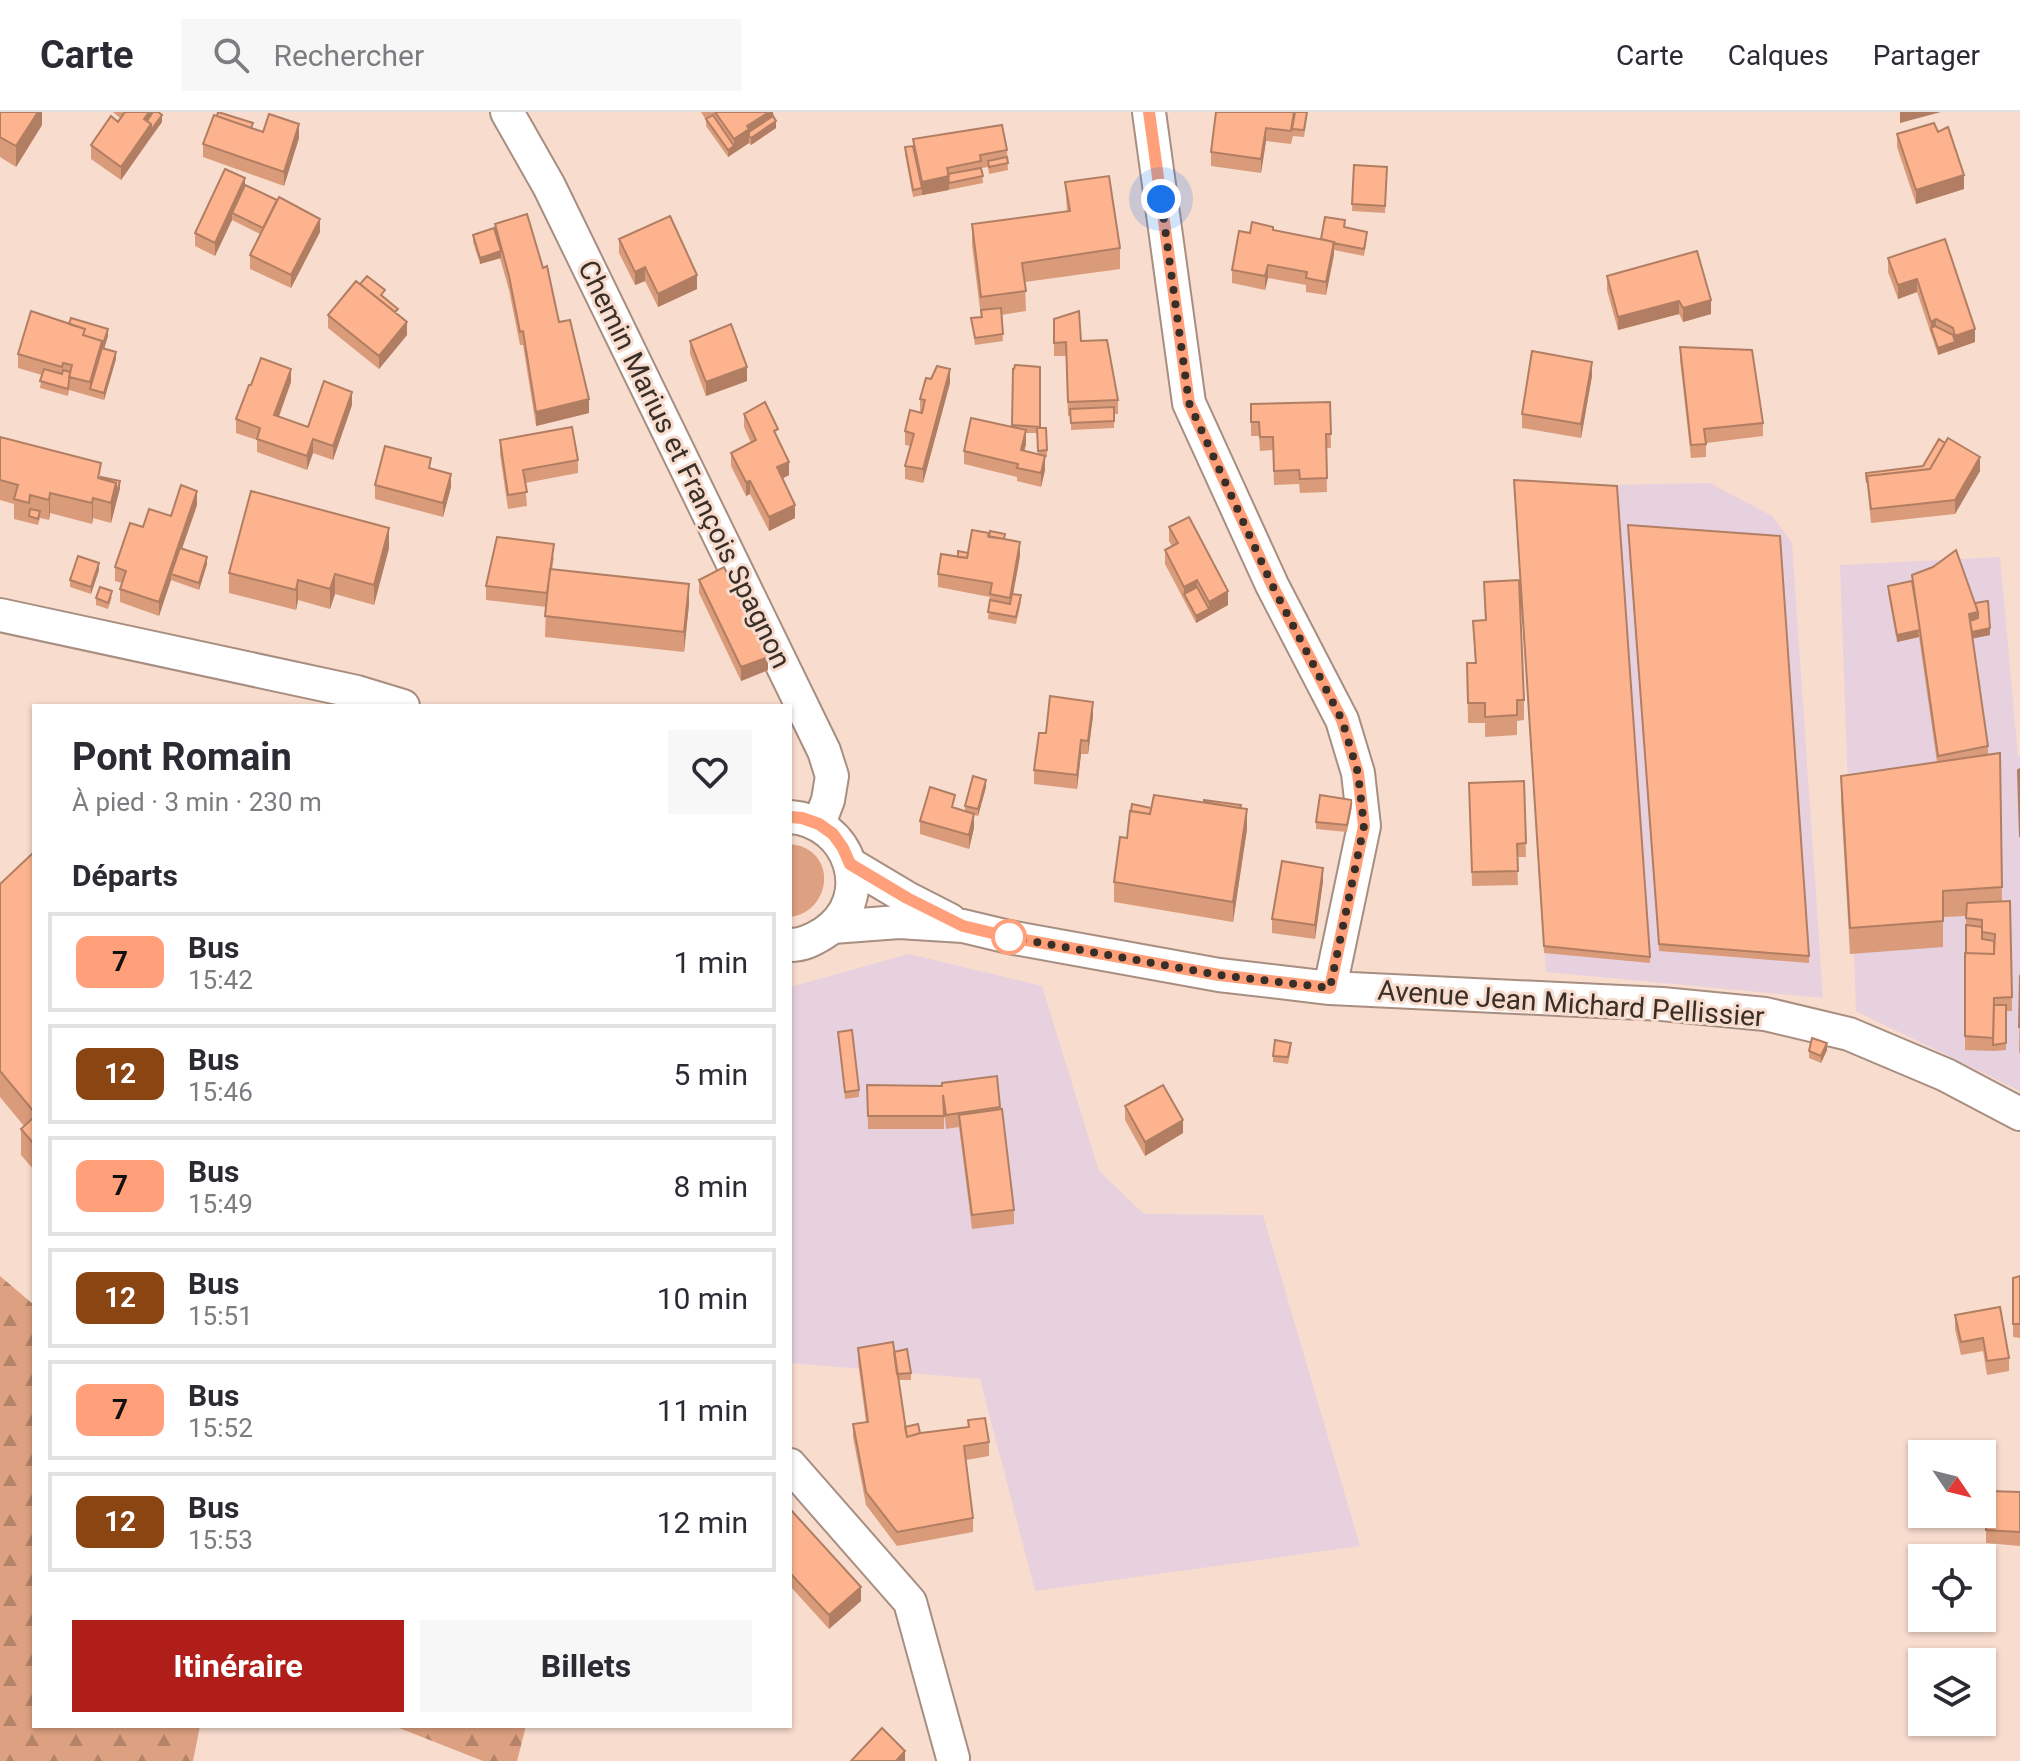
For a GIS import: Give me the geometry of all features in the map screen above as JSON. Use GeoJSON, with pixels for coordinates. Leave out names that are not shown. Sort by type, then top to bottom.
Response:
{"type":"FeatureCollection","features":[{"type":"Feature","properties":{"kind":"street","name":"Chemin Marius et François Spagnon"},"geometry":{"type":"LineString","coordinates":[[507,112],[549,186],[824,751],[832,776],[828,800],[805,821]]}},
{"type":"Feature","properties":{"kind":"street"},"geometry":{"type":"LineString","coordinates":[[1149,112],[1189,403],[1272,585],[1342,720],[1358,773],[1364,826],[1330,988]]}},
{"type":"Feature","properties":{"kind":"street"},"geometry":{"type":"LineString","coordinates":[[0,615],[357,692],[396,704]]}},
{"type":"Feature","properties":{"kind":"street"},"geometry":{"type":"LineString","coordinates":[[792,945],[813,940],[833,927],[844,913],[853,881],[850,864],[833,834],[805,821]]}},
{"type":"Feature","properties":{"kind":"street","name":"Avenue Jean Michard Pellissier"},"geometry":{"type":"LineString","coordinates":[[850,864],[963,926]]}},
{"type":"Feature","properties":{"kind":"street","name":"Avenue Jean Michard Pellissier"},"geometry":{"type":"LineString","coordinates":[[833,927],[899,922],[963,926],[1219,975],[1330,988],[1662,1004],[1765,1014],[1849,1034],[1946,1075],[2020,1114]]}},
{"type":"Feature","properties":{"kind":"street"},"geometry":{"type":"LineString","coordinates":[[792,1467],[910,1602],[953,1758]]}},
{"type":"Feature","properties":{"kind":"shaded area"},"geometry":{"type":"Polygon","coordinates":[[[1710,483],[1772,516],[1792,543],[1823,998],[1546,972],[1514,487],[1710,483]]]}},
{"type":"Feature","properties":{"kind":"shaded area"},"geometry":{"type":"Polygon","coordinates":[[[2000,557],[2020,756],[2020,1091],[1856,1011],[1840,565],[2000,557]]]}},
{"type":"Feature","properties":{"kind":"shaded area"},"geometry":{"type":"Polygon","coordinates":[[[909,954],[1042,986],[1099,1171],[1144,1214],[1263,1215],[1360,1546],[1035,1591],[980,1379],[792,1363],[792,986],[909,954]]]}},
{"type":"Feature","properties":{"kind":"green space"},"geometry":{"type":"Polygon","coordinates":[[[792,844],[814,854],[824,875],[820,897],[803,913],[792,916],[792,844]]]}},
{"type":"Feature","properties":{"kind":"green space"},"geometry":{"type":"Polygon","coordinates":[[[0,1276],[32,1303],[32,1728],[200,1728],[193,1761],[0,1761],[0,1276]]]}},
{"type":"Feature","properties":{"kind":"green space"},"geometry":{"type":"Polygon","coordinates":[[[399,1728],[525,1728],[517,1761],[483,1761],[399,1728]]]}},
{"type":"Feature","properties":{"kind":"building"},"geometry":{"type":"Polygon","coordinates":[[[0,112],[38,112],[16,146],[0,137],[0,112]]]}},
{"type":"Feature","properties":{"kind":"building"},"geometry":{"type":"Polygon","coordinates":[[[125,112],[149,112],[144,119],[151,124],[121,167],[91,145],[111,116],[118,122],[125,112]]]}},
{"type":"Feature","properties":{"kind":"building"},"geometry":{"type":"Polygon","coordinates":[[[153,112],[162,115],[151,130],[151,124],[147,121],[153,112]]]}},
{"type":"Feature","properties":{"kind":"building"},"geometry":{"type":"Polygon","coordinates":[[[218,112],[253,123],[251,128],[217,116],[218,112]]]}},
{"type":"Feature","properties":{"kind":"building"},"geometry":{"type":"Polygon","coordinates":[[[715,112],[769,112],[734,139],[715,112]]]}},
{"type":"Feature","properties":{"kind":"building"},"geometry":{"type":"Polygon","coordinates":[[[1216,112],[1294,112],[1291,131],[1266,128],[1261,159],[1211,152],[1216,112]]]}},
{"type":"Feature","properties":{"kind":"building"},"geometry":{"type":"Polygon","coordinates":[[[1295,112],[1307,112],[1304,130],[1292,129],[1295,112]]]}},
{"type":"Feature","properties":{"kind":"building"},"geometry":{"type":"Polygon","coordinates":[[[269,114],[299,124],[284,172],[203,144],[214,115],[263,132],[269,114]]]}},
{"type":"Feature","properties":{"kind":"building"},"geometry":{"type":"Polygon","coordinates":[[[713,115],[734,146],[728,150],[706,119],[713,115]]]}},
{"type":"Feature","properties":{"kind":"building"},"geometry":{"type":"Polygon","coordinates":[[[773,116],[776,121],[751,138],[749,136],[749,132],[773,116]]]}},
{"type":"Feature","properties":{"kind":"building"},"geometry":{"type":"Polygon","coordinates":[[[1934,123],[1938,132],[1948,127],[1964,175],[1916,190],[1897,134],[1934,123]]]}},
{"type":"Feature","properties":{"kind":"building"},"geometry":{"type":"Polygon","coordinates":[[[1002,125],[1007,150],[980,155],[981,161],[947,168],[949,176],[922,182],[913,139],[1002,125]]]}},
{"type":"Feature","properties":{"kind":"building"},"geometry":{"type":"Polygon","coordinates":[[[913,146],[922,188],[913,190],[905,147],[913,146]]]}},
{"type":"Feature","properties":{"kind":"building"},"geometry":{"type":"Polygon","coordinates":[[[1007,157],[1008,163],[989,167],[988,161],[1007,157]]]}},
{"type":"Feature","properties":{"kind":"building"},"geometry":{"type":"Polygon","coordinates":[[[1354,165],[1387,167],[1385,206],[1352,204],[1354,165]]]}},
{"type":"Feature","properties":{"kind":"building"},"geometry":{"type":"Polygon","coordinates":[[[981,168],[983,176],[949,183],[948,174],[981,168]]]}},
{"type":"Feature","properties":{"kind":"building"},"geometry":{"type":"Polygon","coordinates":[[[225,169],[245,178],[215,243],[195,233],[225,169]]]}},
{"type":"Feature","properties":{"kind":"building"},"geometry":{"type":"Polygon","coordinates":[[[1109,176],[1120,248],[1022,263],[1026,291],[981,297],[972,224],[1070,211],[1065,182],[1109,176]]]}},
{"type":"Feature","properties":{"kind":"building"},"geometry":{"type":"Polygon","coordinates":[[[245,185],[277,200],[263,228],[232,213],[245,185]]]}},
{"type":"Feature","properties":{"kind":"building"},"geometry":{"type":"Polygon","coordinates":[[[279,197],[320,219],[291,275],[250,255],[279,197]]]}},
{"type":"Feature","properties":{"kind":"building"},"geometry":{"type":"Polygon","coordinates":[[[527,214],[543,268],[547,266],[559,322],[570,320],[589,399],[536,412],[523,331],[520,332],[495,224],[527,214]]]}},
{"type":"Feature","properties":{"kind":"building"},"geometry":{"type":"Polygon","coordinates":[[[670,216],[697,275],[658,294],[645,267],[635,272],[619,239],[670,216]]]}},
{"type":"Feature","properties":{"kind":"building"},"geometry":{"type":"Polygon","coordinates":[[[1325,217],[1345,220],[1344,227],[1367,232],[1364,249],[1321,239],[1325,217]]]}},
{"type":"Feature","properties":{"kind":"building"},"geometry":{"type":"Polygon","coordinates":[[[1252,222],[1273,227],[1273,230],[1334,242],[1326,282],[1306,278],[1307,272],[1268,265],[1265,276],[1232,270],[1239,231],[1250,233],[1252,222]]]}},
{"type":"Feature","properties":{"kind":"building"},"geometry":{"type":"Polygon","coordinates":[[[494,228],[501,251],[480,258],[473,235],[494,228]]]}},
{"type":"Feature","properties":{"kind":"building"},"geometry":{"type":"Polygon","coordinates":[[[1945,239],[1975,329],[1955,336],[1953,328],[1936,319],[1931,322],[1917,279],[1898,285],[1888,258],[1945,239]]]}},
{"type":"Feature","properties":{"kind":"building"},"geometry":{"type":"Polygon","coordinates":[[[1697,251],[1711,300],[1683,308],[1679,301],[1618,317],[1607,276],[1697,251]]]}},
{"type":"Feature","properties":{"kind":"building"},"geometry":{"type":"Polygon","coordinates":[[[367,276],[385,290],[381,295],[398,309],[395,312],[360,284],[367,276]]]}},
{"type":"Feature","properties":{"kind":"building"},"geometry":{"type":"Polygon","coordinates":[[[356,281],[407,322],[379,356],[328,315],[356,281]]]}},
{"type":"Feature","properties":{"kind":"building"},"geometry":{"type":"Polygon","coordinates":[[[1001,308],[1003,334],[975,338],[971,318],[982,317],[981,310],[1001,308]]]}},
{"type":"Feature","properties":{"kind":"building"},"geometry":{"type":"Polygon","coordinates":[[[31,311],[85,329],[83,335],[102,341],[90,382],[69,377],[72,365],[63,363],[62,367],[18,354],[31,311]]]}},
{"type":"Feature","properties":{"kind":"building"},"geometry":{"type":"Polygon","coordinates":[[[1079,311],[1081,341],[1107,340],[1118,400],[1068,402],[1066,342],[1054,343],[1054,319],[1079,311]]]}},
{"type":"Feature","properties":{"kind":"building"},"geometry":{"type":"Polygon","coordinates":[[[71,318],[108,329],[102,347],[102,341],[83,335],[85,329],[69,324],[71,318]]]}},
{"type":"Feature","properties":{"kind":"building"},"geometry":{"type":"Polygon","coordinates":[[[731,324],[747,367],[706,382],[690,341],[731,324]]]}},
{"type":"Feature","properties":{"kind":"building"},"geometry":{"type":"Polygon","coordinates":[[[1935,326],[1953,335],[1955,342],[1938,348],[1931,328],[1935,326]]]}},
{"type":"Feature","properties":{"kind":"building"},"geometry":{"type":"Polygon","coordinates":[[[1680,347],[1752,350],[1763,423],[1704,429],[1706,444],[1691,445],[1680,347]]]}},
{"type":"Feature","properties":{"kind":"building"},"geometry":{"type":"Polygon","coordinates":[[[102,348],[116,352],[104,393],[90,389],[102,348]]]}},
{"type":"Feature","properties":{"kind":"building"},"geometry":{"type":"Polygon","coordinates":[[[1532,351],[1592,362],[1581,424],[1522,414],[1532,351]]]}},
{"type":"Feature","properties":{"kind":"building"},"geometry":{"type":"Polygon","coordinates":[[[261,358],[291,369],[274,415],[308,427],[324,381],[352,392],[333,446],[313,439],[307,456],[257,439],[260,428],[236,419],[261,358]]]}},
{"type":"Feature","properties":{"kind":"building"},"geometry":{"type":"Polygon","coordinates":[[[1015,365],[1040,367],[1040,427],[1012,425],[1015,365]]]}},
{"type":"Feature","properties":{"kind":"building"},"geometry":{"type":"Polygon","coordinates":[[[937,366],[950,369],[923,469],[905,466],[914,434],[905,431],[910,410],[922,413],[925,400],[920,399],[926,378],[931,379],[937,366]]]}},
{"type":"Feature","properties":{"kind":"building"},"geometry":{"type":"Polygon","coordinates":[[[44,369],[62,374],[63,370],[70,372],[68,389],[40,381],[44,369]]]}},
{"type":"Feature","properties":{"kind":"building"},"geometry":{"type":"Polygon","coordinates":[[[765,402],[778,429],[774,431],[789,462],[777,467],[795,505],[769,517],[731,453],[756,440],[744,414],[765,402]]]}},
{"type":"Feature","properties":{"kind":"building"},"geometry":{"type":"Polygon","coordinates":[[[1330,402],[1331,434],[1326,434],[1327,478],[1300,479],[1299,470],[1274,471],[1273,437],[1260,437],[1259,422],[1251,422],[1251,404],[1330,402]]]}},
{"type":"Feature","properties":{"kind":"building"},"geometry":{"type":"Polygon","coordinates":[[[1114,407],[1114,421],[1071,423],[1070,409],[1114,407]]]}},
{"type":"Feature","properties":{"kind":"building"},"geometry":{"type":"Polygon","coordinates":[[[971,418],[1026,430],[1021,450],[1045,456],[1041,473],[964,451],[971,418]]]}},
{"type":"Feature","properties":{"kind":"building"},"geometry":{"type":"Polygon","coordinates":[[[572,427],[578,460],[523,470],[527,492],[508,495],[500,440],[572,427]]]}},
{"type":"Feature","properties":{"kind":"building"},"geometry":{"type":"Polygon","coordinates":[[[1037,428],[1046,428],[1047,450],[1038,451],[1037,428]]]}},
{"type":"Feature","properties":{"kind":"building"},"geometry":{"type":"Polygon","coordinates":[[[0,437],[101,463],[98,478],[116,483],[111,503],[93,498],[92,503],[50,493],[49,500],[30,495],[29,503],[14,499],[18,485],[0,480],[0,437]]]}},
{"type":"Feature","properties":{"kind":"building"},"geometry":{"type":"Polygon","coordinates":[[[1948,438],[1980,457],[1955,500],[1871,509],[1867,476],[1930,469],[1948,438]]]}},
{"type":"Feature","properties":{"kind":"building"},"geometry":{"type":"Polygon","coordinates":[[[1939,439],[1945,443],[1930,469],[1867,476],[1867,483],[1866,473],[1923,466],[1939,439]]]}},
{"type":"Feature","properties":{"kind":"building"},"geometry":{"type":"Polygon","coordinates":[[[385,446],[431,458],[429,468],[451,474],[443,503],[375,485],[385,446]]]}},
{"type":"Feature","properties":{"kind":"building"},"geometry":{"type":"Polygon","coordinates":[[[101,477],[120,481],[116,496],[116,483],[101,477]]]}},
{"type":"Feature","properties":{"kind":"building"},"geometry":{"type":"Polygon","coordinates":[[[1514,480],[1617,486],[1650,957],[1544,946],[1514,480]]]}},
{"type":"Feature","properties":{"kind":"building"},"geometry":{"type":"Polygon","coordinates":[[[181,485],[197,491],[159,602],[120,589],[126,571],[115,567],[130,523],[143,527],[149,509],[171,516],[181,485]]]}},
{"type":"Feature","properties":{"kind":"building"},"geometry":{"type":"Polygon","coordinates":[[[251,491],[389,528],[374,585],[335,574],[330,589],[298,580],[296,590],[229,573],[251,491]]]}},
{"type":"Feature","properties":{"kind":"building"},"geometry":{"type":"Polygon","coordinates":[[[30,509],[40,511],[38,519],[29,516],[30,509]]]}},
{"type":"Feature","properties":{"kind":"building"},"geometry":{"type":"Polygon","coordinates":[[[1189,517],[1228,591],[1209,602],[1197,580],[1184,587],[1165,550],[1178,543],[1169,527],[1189,517]]]}},
{"type":"Feature","properties":{"kind":"building"},"geometry":{"type":"Polygon","coordinates":[[[1628,525],[1780,536],[1809,956],[1659,944],[1628,525]]]}},
{"type":"Feature","properties":{"kind":"building"},"geometry":{"type":"Polygon","coordinates":[[[972,530],[1020,542],[1010,598],[990,594],[992,583],[938,574],[941,554],[967,558],[972,530]]]}},
{"type":"Feature","properties":{"kind":"building"},"geometry":{"type":"Polygon","coordinates":[[[990,531],[1005,534],[1004,539],[989,537],[990,531]]]}},
{"type":"Feature","properties":{"kind":"building"},"geometry":{"type":"Polygon","coordinates":[[[497,537],[554,544],[547,593],[486,586],[497,537]]]}},
{"type":"Feature","properties":{"kind":"building"},"geometry":{"type":"Polygon","coordinates":[[[180,548],[207,557],[199,583],[171,574],[180,548]]]}},
{"type":"Feature","properties":{"kind":"building"},"geometry":{"type":"Polygon","coordinates":[[[1956,550],[1978,612],[1969,614],[1988,746],[1938,756],[1912,575],[1933,567],[1956,550]]]}},
{"type":"Feature","properties":{"kind":"building"},"geometry":{"type":"Polygon","coordinates":[[[958,551],[968,553],[967,558],[958,557],[958,551]]]}},
{"type":"Feature","properties":{"kind":"building"},"geometry":{"type":"Polygon","coordinates":[[[78,556],[99,563],[91,587],[70,580],[78,556]]]}},
{"type":"Feature","properties":{"kind":"building"},"geometry":{"type":"Polygon","coordinates":[[[724,567],[768,657],[741,667],[699,580],[724,567]]]}},
{"type":"Feature","properties":{"kind":"building"},"geometry":{"type":"Polygon","coordinates":[[[550,569],[689,584],[684,632],[545,616],[550,569]]]}},
{"type":"Feature","properties":{"kind":"building"},"geometry":{"type":"Polygon","coordinates":[[[1519,580],[1524,700],[1517,700],[1517,715],[1485,717],[1485,703],[1468,703],[1467,663],[1476,663],[1473,621],[1486,620],[1484,582],[1519,580]]]}},
{"type":"Feature","properties":{"kind":"building"},"geometry":{"type":"Polygon","coordinates":[[[1912,581],[1920,630],[1897,635],[1888,586],[1912,581]]]}},
{"type":"Feature","properties":{"kind":"building"},"geometry":{"type":"Polygon","coordinates":[[[100,587],[112,591],[108,603],[96,598],[100,587]]]}},
{"type":"Feature","properties":{"kind":"building"},"geometry":{"type":"Polygon","coordinates":[[[1197,587],[1209,609],[1196,616],[1184,594],[1197,587]]]}},
{"type":"Feature","properties":{"kind":"building"},"geometry":{"type":"Polygon","coordinates":[[[1012,594],[1021,595],[1016,617],[988,612],[990,600],[1010,604],[1012,594]]]}},
{"type":"Feature","properties":{"kind":"building"},"geometry":{"type":"Polygon","coordinates":[[[1988,601],[1990,628],[1972,632],[1970,621],[1978,618],[1975,603],[1988,601]]]}},
{"type":"Feature","properties":{"kind":"building"},"geometry":{"type":"Polygon","coordinates":[[[1050,696],[1093,702],[1088,741],[1081,740],[1077,775],[1034,770],[1039,733],[1046,733],[1050,696]]]}},
{"type":"Feature","properties":{"kind":"building"},"geometry":{"type":"Polygon","coordinates":[[[2000,753],[2002,887],[1943,891],[1943,921],[1850,928],[1841,776],[2000,753]]]}},
{"type":"Feature","properties":{"kind":"building"},"geometry":{"type":"Polygon","coordinates":[[[2020,769],[2020,837],[2018,770],[2020,769]]]}},
{"type":"Feature","properties":{"kind":"building"},"geometry":{"type":"Polygon","coordinates":[[[973,776],[986,780],[978,809],[965,806],[973,776]]]}},
{"type":"Feature","properties":{"kind":"building"},"geometry":{"type":"Polygon","coordinates":[[[1524,781],[1526,843],[1517,844],[1518,871],[1472,872],[1469,783],[1524,781]]]}},
{"type":"Feature","properties":{"kind":"building"},"geometry":{"type":"Polygon","coordinates":[[[930,787],[955,795],[952,807],[974,814],[969,835],[920,821],[930,787]]]}},
{"type":"Feature","properties":{"kind":"building"},"geometry":{"type":"Polygon","coordinates":[[[1154,795],[1247,809],[1233,902],[1114,882],[1120,837],[1127,838],[1130,811],[1150,814],[1154,795]]]}},
{"type":"Feature","properties":{"kind":"building"},"geometry":{"type":"Polygon","coordinates":[[[1320,795],[1352,800],[1347,825],[1316,822],[1320,795]]]}},
{"type":"Feature","properties":{"kind":"building"},"geometry":{"type":"Polygon","coordinates":[[[1204,800],[1241,805],[1240,808],[1204,800]]]}},
{"type":"Feature","properties":{"kind":"building"},"geometry":{"type":"Polygon","coordinates":[[[1132,804],[1151,808],[1150,814],[1131,811],[1132,804]]]}},
{"type":"Feature","properties":{"kind":"building"},"geometry":{"type":"Polygon","coordinates":[[[32,854],[32,1110],[0,1071],[0,884],[32,854]]]}},
{"type":"Feature","properties":{"kind":"building"},"geometry":{"type":"Polygon","coordinates":[[[1282,861],[1323,868],[1315,925],[1272,919],[1282,861]]]}},
{"type":"Feature","properties":{"kind":"building"},"geometry":{"type":"Polygon","coordinates":[[[2010,901],[2012,997],[1994,998],[1993,1038],[1965,1036],[1965,953],[1994,954],[1995,934],[1982,932],[1982,920],[1966,918],[1967,903],[2010,901]]]}},
{"type":"Feature","properties":{"kind":"building"},"geometry":{"type":"Polygon","coordinates":[[[1966,925],[1982,927],[1982,939],[1994,941],[1994,954],[1966,953],[1966,925]]]}},
{"type":"Feature","properties":{"kind":"building"},"geometry":{"type":"Polygon","coordinates":[[[1994,1005],[2006,1005],[2006,1043],[1993,1045],[1994,1005]]]}},
{"type":"Feature","properties":{"kind":"building"},"geometry":{"type":"Polygon","coordinates":[[[852,1030],[859,1090],[845,1092],[838,1032],[852,1030]]]}},
{"type":"Feature","properties":{"kind":"building"},"geometry":{"type":"Polygon","coordinates":[[[1812,1038],[1827,1043],[1821,1056],[1809,1051],[1812,1038]]]}},
{"type":"Feature","properties":{"kind":"building"},"geometry":{"type":"Polygon","coordinates":[[[1275,1040],[1291,1043],[1288,1057],[1273,1056],[1275,1040]]]}},
{"type":"Feature","properties":{"kind":"building"},"geometry":{"type":"Polygon","coordinates":[[[997,1076],[1000,1107],[946,1115],[943,1095],[944,1116],[868,1116],[867,1085],[942,1086],[942,1083],[997,1076]]]}},
{"type":"Feature","properties":{"kind":"building"},"geometry":{"type":"Polygon","coordinates":[[[1163,1085],[1183,1120],[1145,1142],[1125,1106],[1163,1085]]]}},
{"type":"Feature","properties":{"kind":"building"},"geometry":{"type":"Polygon","coordinates":[[[1002,1109],[1014,1210],[972,1215],[959,1115],[1002,1109]]]}},
{"type":"Feature","properties":{"kind":"building"},"geometry":{"type":"Polygon","coordinates":[[[32,1119],[32,1142],[21,1129],[32,1119]]]}},
{"type":"Feature","properties":{"kind":"building"},"geometry":{"type":"Polygon","coordinates":[[[2020,1276],[2020,1324],[2013,1324],[2013,1278],[2020,1276]]]}},
{"type":"Feature","properties":{"kind":"building"},"geometry":{"type":"Polygon","coordinates":[[[2000,1307],[2009,1358],[1987,1361],[1983,1338],[1961,1342],[1955,1315],[2000,1307]]]}},
{"type":"Feature","properties":{"kind":"building"},"geometry":{"type":"Polygon","coordinates":[[[893,1342],[907,1437],[969,1427],[968,1420],[985,1418],[989,1442],[964,1446],[973,1518],[897,1532],[866,1492],[853,1424],[868,1422],[858,1348],[893,1342]]]}},
{"type":"Feature","properties":{"kind":"building"},"geometry":{"type":"Polygon","coordinates":[[[907,1349],[911,1373],[897,1374],[894,1352],[907,1349]]]}},
{"type":"Feature","properties":{"kind":"building"},"geometry":{"type":"Polygon","coordinates":[[[918,1424],[920,1433],[907,1437],[905,1427],[918,1424]]]}},
{"type":"Feature","properties":{"kind":"building"},"geometry":{"type":"Polygon","coordinates":[[[1996,1491],[2020,1492],[2020,1532],[1986,1530],[1996,1528],[1996,1491]]]}},
{"type":"Feature","properties":{"kind":"building"},"geometry":{"type":"Polygon","coordinates":[[[792,1511],[861,1587],[829,1615],[792,1575],[792,1511]]]}},
{"type":"Feature","properties":{"kind":"building"},"geometry":{"type":"Polygon","coordinates":[[[882,1728],[905,1751],[896,1761],[851,1761],[882,1728]]]}},
{"type":"Feature","properties":{"kind":"bus line","name":"7"},"geometry":{"type":"LineString","coordinates":[[792,817],[819,824],[833,834],[850,864],[963,926],[1219,975],[1330,988],[1364,826],[1358,773],[1342,720],[1272,585],[1189,403],[1149,112]]}},
{"type":"Feature","properties":{"kind":"route"},"geometry":{"type":"LineString","coordinates":[[1009,937],[1219,975],[1330,988],[1364,826],[1358,773],[1342,720],[1272,585],[1189,403],[1161,199]]}}]}
